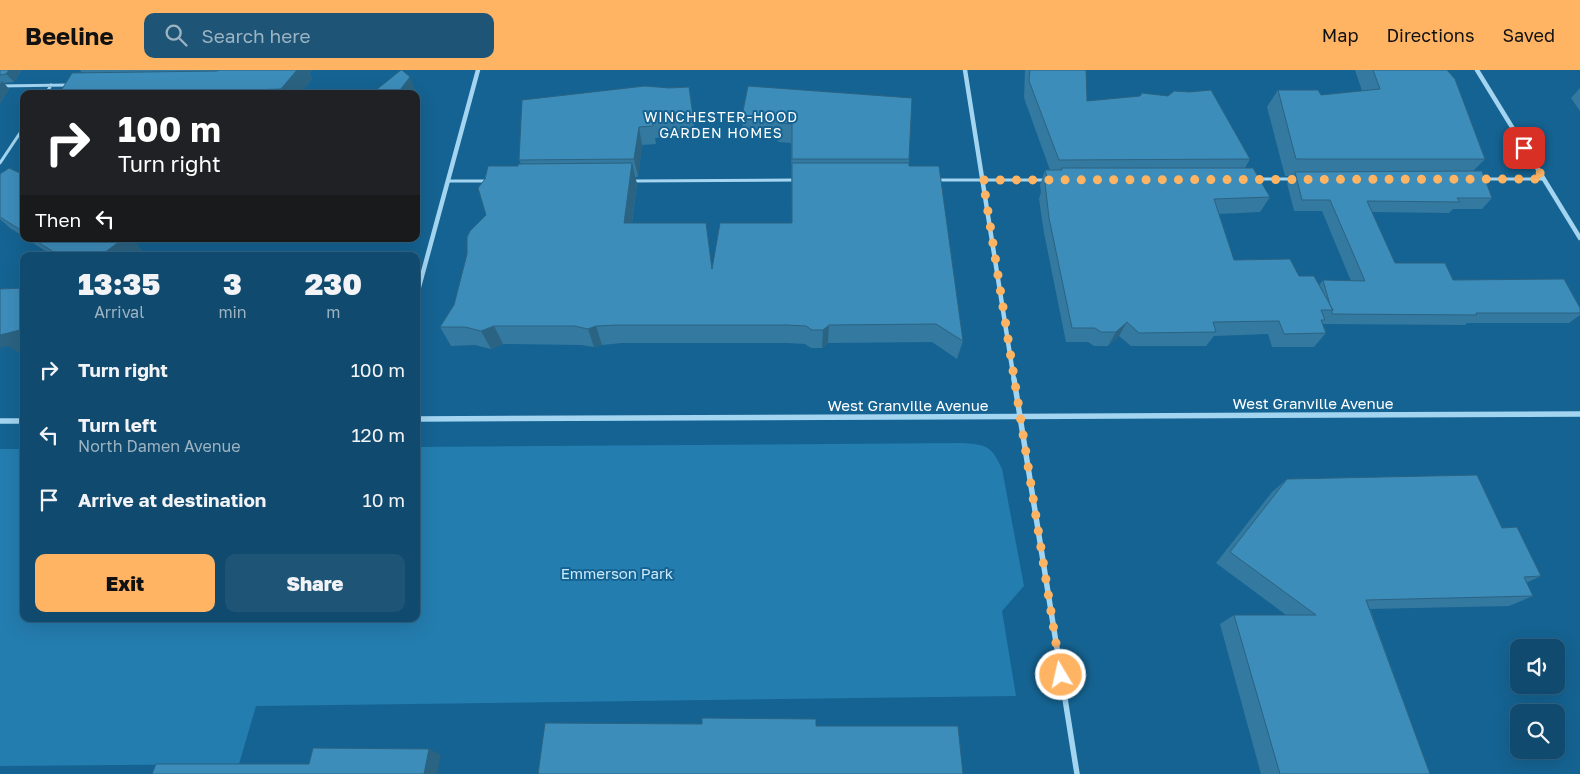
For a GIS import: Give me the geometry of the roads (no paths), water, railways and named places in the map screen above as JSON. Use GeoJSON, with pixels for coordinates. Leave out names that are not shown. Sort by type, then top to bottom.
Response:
{"type":"FeatureCollection","features":[{"type":"Feature","properties":{"kind":"street"},"geometry":{"type":"LineString","coordinates":[[420,283],[478,70]]}},
{"type":"Feature","properties":{"kind":"street"},"geometry":{"type":"LineString","coordinates":[[965,70],[1077,774]]}},
{"type":"Feature","properties":{"kind":"street"},"geometry":{"type":"LineString","coordinates":[[1477,70],[1580,238]]}},
{"type":"Feature","properties":{"kind":"street","name":"West Granville Avenue"},"geometry":{"type":"LineString","coordinates":[[420,419],[1580,414]]}},
{"type":"Feature","properties":{"kind":"street"},"geometry":{"type":"LineString","coordinates":[[0,421],[20,421]]}},
{"type":"Feature","properties":{"kind":"lane"},"geometry":{"type":"LineString","coordinates":[[48,90],[51,85]]}},
{"type":"Feature","properties":{"kind":"lane"},"geometry":{"type":"LineString","coordinates":[[0,86],[71,85]]}},
{"type":"Feature","properties":{"kind":"lane"},"geometry":{"type":"LineString","coordinates":[[0,163],[20,133]]}},
{"type":"Feature","properties":{"kind":"lane"},"geometry":{"type":"LineString","coordinates":[[1246,180],[1295,179]]}},
{"type":"Feature","properties":{"kind":"lane"},"geometry":{"type":"LineString","coordinates":[[1472,179],[1544,179]]}},
{"type":"Feature","properties":{"kind":"lane"},"geometry":{"type":"LineString","coordinates":[[630,181],[796,180]]}},
{"type":"Feature","properties":{"kind":"lane"},"geometry":{"type":"LineString","coordinates":[[934,180],[1049,180]]}},
{"type":"Feature","properties":{"kind":"lane"},"geometry":{"type":"LineString","coordinates":[[448,181],[492,181]]}},
{"type":"Feature","properties":{"kind":"district","name":"WINCHESTER-HOOD GARDEN HOMES"},"geometry":{"type":"Point","coordinates":[721,124]}},
{"type":"Feature","properties":{"kind":"park label","name":"Emmerson Park"},"geometry":{"type":"Point","coordinates":[617,573]}}]}
